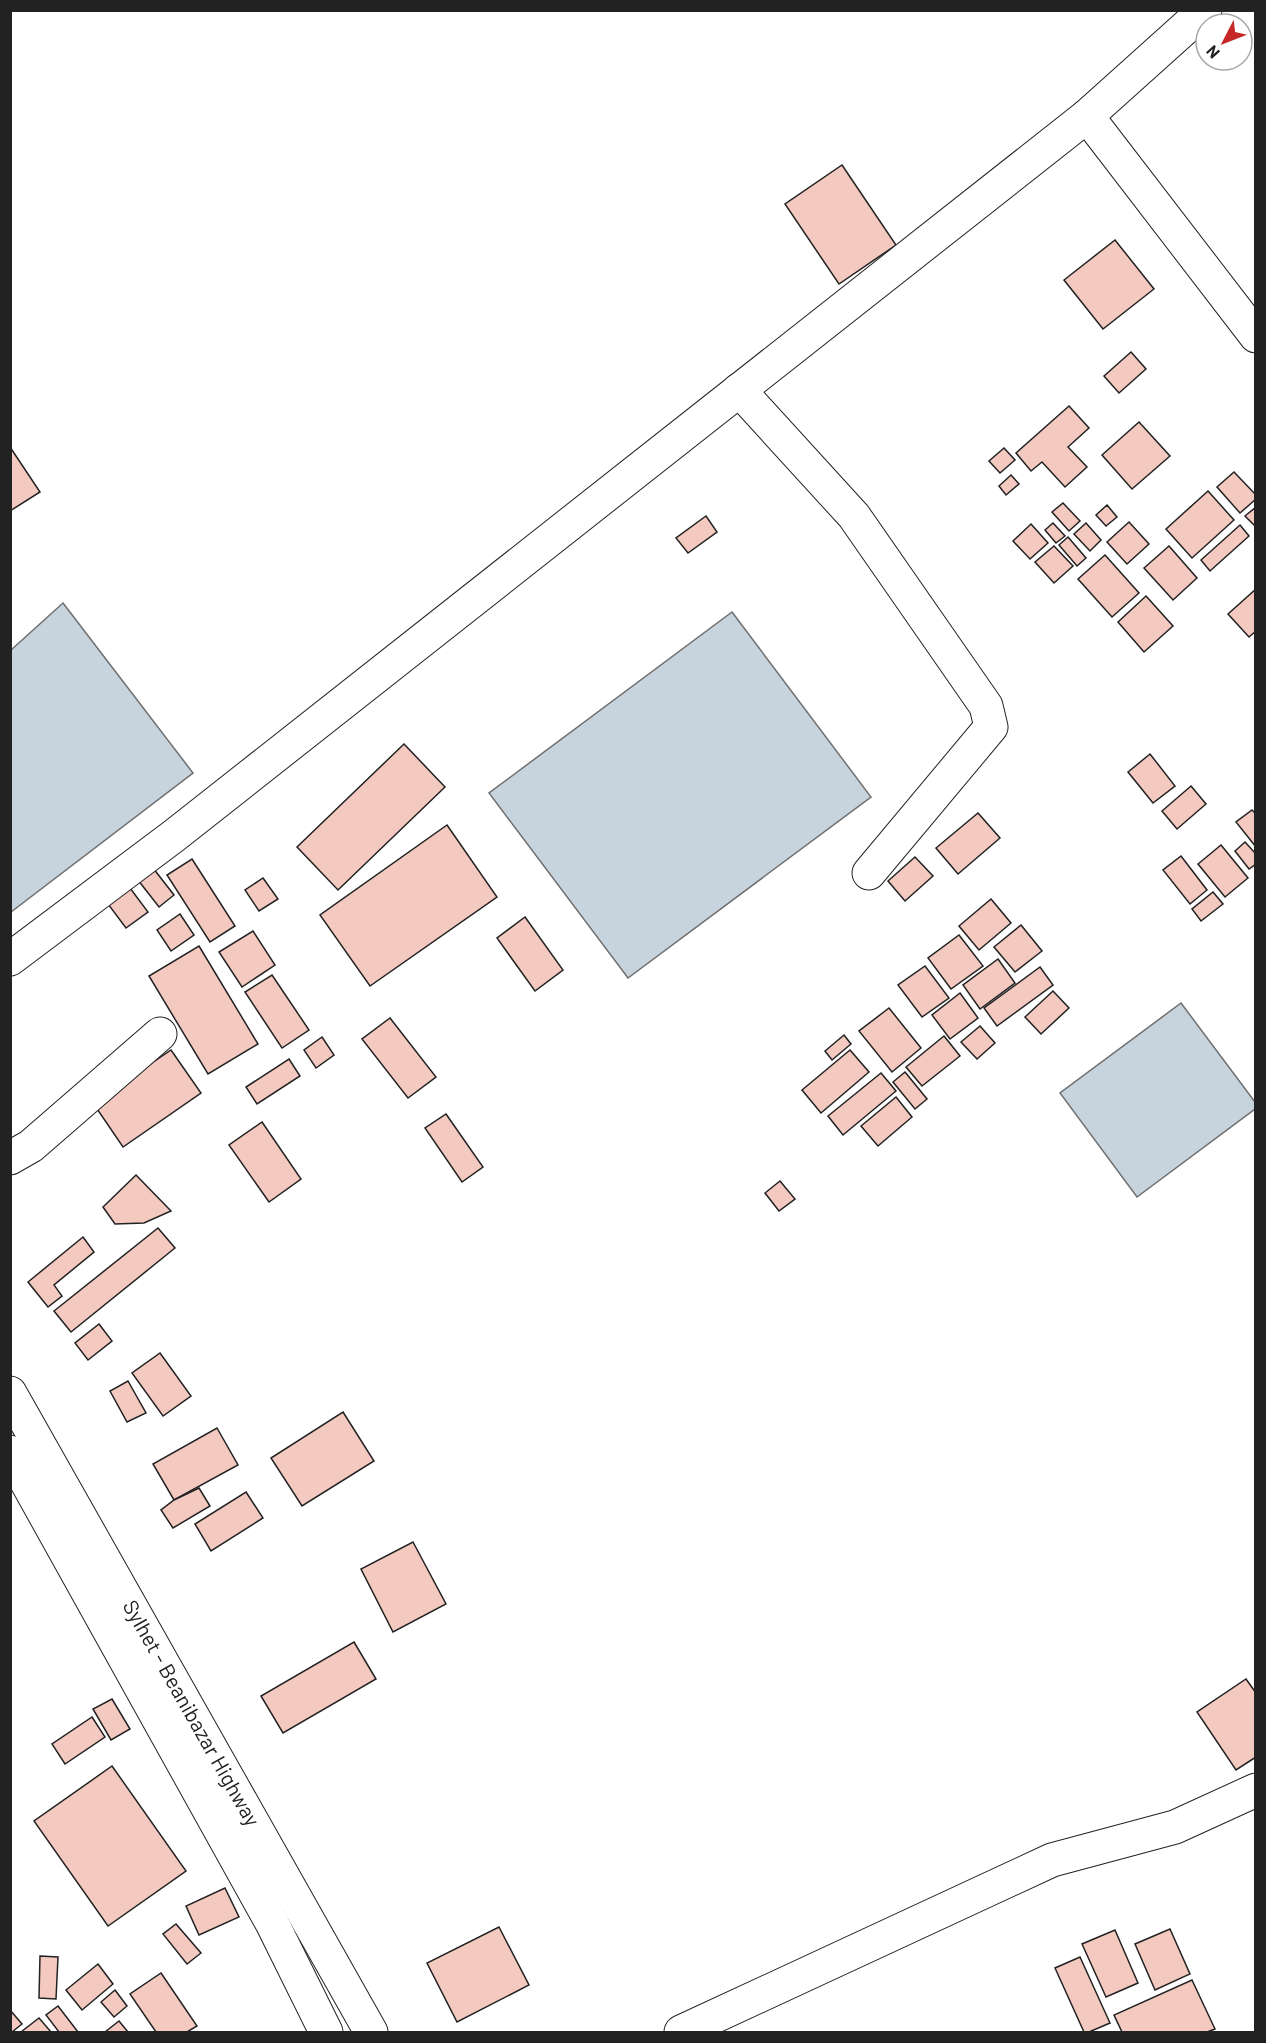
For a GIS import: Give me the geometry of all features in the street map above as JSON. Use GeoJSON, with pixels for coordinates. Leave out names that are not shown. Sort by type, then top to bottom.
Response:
{"type":"FeatureCollection","features":[{"type":"Feature","properties":{"kind":"street"},"geometry":{"type":"LineString","coordinates":[[10,959],[175,835],[1087,116],[1205,10]]}},
{"type":"Feature","properties":{"kind":"street"},"geometry":{"type":"LineString","coordinates":[[1087,116],[1256,336]]}},
{"type":"Feature","properties":{"kind":"street"},"geometry":{"type":"LineString","coordinates":[[739,390],[854,516],[986,706],[990,727],[869,873]]}},
{"type":"Feature","properties":{"kind":"street"},"geometry":{"type":"LineString","coordinates":[[10,1158],[31,1146],[160,1034]]}},
{"type":"Feature","properties":{"kind":"street","name":"Sylhet - Beanibazar Highway"},"geometry":{"type":"LineString","coordinates":[[10,1393],[370,2032]]}},
{"type":"Feature","properties":{"kind":"street","name":"Sylhet - Beanibazar Highway"},"geometry":{"type":"LineString","coordinates":[[10,1452],[272,1923],[326,2032]]}},
{"type":"Feature","properties":{"kind":"street"},"geometry":{"type":"LineString","coordinates":[[681,2032],[1052,1860],[1175,1827],[1256,1790]]}},
{"type":"Feature","properties":{"kind":"shaded area"},"geometry":{"type":"Polygon","coordinates":[[[63,603],[193,773],[11,912],[11,650],[63,603]]]}},
{"type":"Feature","properties":{"kind":"shaded area"},"geometry":{"type":"Polygon","coordinates":[[[732,612],[871,797],[628,978],[489,793],[732,612]]]}},
{"type":"Feature","properties":{"kind":"shaded area"},"geometry":{"type":"Polygon","coordinates":[[[1181,1003],[1255,1102],[1255,1109],[1137,1197],[1060,1093],[1181,1003]]]}},
{"type":"Feature","properties":{"kind":"building"},"geometry":{"type":"Polygon","coordinates":[[[842,165],[896,245],[839,284],[785,204],[842,165]]]}},
{"type":"Feature","properties":{"kind":"building"},"geometry":{"type":"Polygon","coordinates":[[[1115,240],[1154,289],[1103,329],[1064,280],[1115,240]]]}},
{"type":"Feature","properties":{"kind":"building"},"geometry":{"type":"Polygon","coordinates":[[[1131,352],[1146,369],[1119,393],[1104,376],[1131,352]]]}},
{"type":"Feature","properties":{"kind":"building"},"geometry":{"type":"Polygon","coordinates":[[[1069,406],[1089,428],[1068,447],[1087,467],[1065,487],[1042,462],[1031,471],[1016,453],[1069,406]]]}},
{"type":"Feature","properties":{"kind":"building"},"geometry":{"type":"Polygon","coordinates":[[[1139,422],[1170,456],[1132,489],[1102,455],[1139,422]]]}},
{"type":"Feature","properties":{"kind":"building"},"geometry":{"type":"Polygon","coordinates":[[[10,447],[40,492],[10,511],[10,447]]]}},
{"type":"Feature","properties":{"kind":"building"},"geometry":{"type":"Polygon","coordinates":[[[1004,448],[1015,460],[1000,473],[989,461],[1004,448]]]}},
{"type":"Feature","properties":{"kind":"building"},"geometry":{"type":"Polygon","coordinates":[[[1234,472],[1256,495],[1256,499],[1240,513],[1217,487],[1234,472]]]}},
{"type":"Feature","properties":{"kind":"building"},"geometry":{"type":"Polygon","coordinates":[[[1011,475],[1019,484],[1006,495],[999,486],[1011,475]]]}},
{"type":"Feature","properties":{"kind":"building"},"geometry":{"type":"Polygon","coordinates":[[[1208,491],[1234,520],[1192,558],[1166,529],[1208,491]]]}},
{"type":"Feature","properties":{"kind":"building"},"geometry":{"type":"Polygon","coordinates":[[[1063,503],[1080,521],[1069,531],[1052,512],[1063,503]]]}},
{"type":"Feature","properties":{"kind":"building"},"geometry":{"type":"Polygon","coordinates":[[[1107,505],[1117,517],[1106,526],[1096,515],[1107,505]]]}},
{"type":"Feature","properties":{"kind":"building"},"geometry":{"type":"Polygon","coordinates":[[[1256,507],[1256,527],[1245,516],[1256,507]]]}},
{"type":"Feature","properties":{"kind":"building"},"geometry":{"type":"Polygon","coordinates":[[[706,516],[717,532],[688,553],[676,538],[706,516]]]}},
{"type":"Feature","properties":{"kind":"building"},"geometry":{"type":"Polygon","coordinates":[[[1129,522],[1149,544],[1127,564],[1107,542],[1129,522]]]}},
{"type":"Feature","properties":{"kind":"building"},"geometry":{"type":"Polygon","coordinates":[[[1053,523],[1065,536],[1056,543],[1045,530],[1053,523]]]}},
{"type":"Feature","properties":{"kind":"building"},"geometry":{"type":"Polygon","coordinates":[[[1086,523],[1101,540],[1090,551],[1074,534],[1086,523]]]}},
{"type":"Feature","properties":{"kind":"building"},"geometry":{"type":"Polygon","coordinates":[[[1031,524],[1048,543],[1030,559],[1013,541],[1031,524]]]}},
{"type":"Feature","properties":{"kind":"building"},"geometry":{"type":"Polygon","coordinates":[[[1240,525],[1249,536],[1210,571],[1201,560],[1240,525]]]}},
{"type":"Feature","properties":{"kind":"building"},"geometry":{"type":"Polygon","coordinates":[[[1068,537],[1086,558],[1077,566],[1059,545],[1068,537]]]}},
{"type":"Feature","properties":{"kind":"building"},"geometry":{"type":"Polygon","coordinates":[[[1054,546],[1073,566],[1054,583],[1035,562],[1054,546]]]}},
{"type":"Feature","properties":{"kind":"building"},"geometry":{"type":"Polygon","coordinates":[[[1169,546],[1197,578],[1173,600],[1144,568],[1169,546]]]}},
{"type":"Feature","properties":{"kind":"building"},"geometry":{"type":"Polygon","coordinates":[[[1105,555],[1139,593],[1112,617],[1078,579],[1105,555]]]}},
{"type":"Feature","properties":{"kind":"building"},"geometry":{"type":"Polygon","coordinates":[[[1256,589],[1256,631],[1249,637],[1228,614],[1256,589]]]}},
{"type":"Feature","properties":{"kind":"building"},"geometry":{"type":"Polygon","coordinates":[[[1146,596],[1173,626],[1144,652],[1118,622],[1146,596]]]}},
{"type":"Feature","properties":{"kind":"building"},"geometry":{"type":"Polygon","coordinates":[[[404,744],[445,787],[338,890],[297,847],[404,744]]]}},
{"type":"Feature","properties":{"kind":"building"},"geometry":{"type":"Polygon","coordinates":[[[1150,754],[1175,786],[1153,803],[1128,772],[1150,754]]]}},
{"type":"Feature","properties":{"kind":"building"},"geometry":{"type":"Polygon","coordinates":[[[1191,786],[1206,804],[1177,829],[1162,811],[1191,786]]]}},
{"type":"Feature","properties":{"kind":"building"},"geometry":{"type":"Polygon","coordinates":[[[1252,810],[1256,814],[1256,847],[1236,822],[1252,810]]]}},
{"type":"Feature","properties":{"kind":"building"},"geometry":{"type":"Polygon","coordinates":[[[978,813],[1000,838],[958,874],[936,848],[978,813]]]}},
{"type":"Feature","properties":{"kind":"building"},"geometry":{"type":"Polygon","coordinates":[[[447,825],[497,897],[370,986],[320,915],[447,825]]]}},
{"type":"Feature","properties":{"kind":"building"},"geometry":{"type":"Polygon","coordinates":[[[1245,842],[1256,854],[1256,864],[1249,869],[1235,851],[1245,842]]]}},
{"type":"Feature","properties":{"kind":"building"},"geometry":{"type":"Polygon","coordinates":[[[1221,845],[1248,878],[1225,897],[1198,864],[1221,845]]]}},
{"type":"Feature","properties":{"kind":"building"},"geometry":{"type":"Polygon","coordinates":[[[1181,856],[1207,890],[1190,904],[1163,870],[1181,856]]]}},
{"type":"Feature","properties":{"kind":"building"},"geometry":{"type":"Polygon","coordinates":[[[915,857],[933,876],[905,901],[888,881],[915,857]]]}},
{"type":"Feature","properties":{"kind":"building"},"geometry":{"type":"Polygon","coordinates":[[[192,859],[235,926],[210,942],[167,875],[192,859]]]}},
{"type":"Feature","properties":{"kind":"building"},"geometry":{"type":"Polygon","coordinates":[[[153,868],[174,895],[159,907],[138,880],[153,868]]]}},
{"type":"Feature","properties":{"kind":"building"},"geometry":{"type":"Polygon","coordinates":[[[263,878],[278,899],[259,911],[245,890],[263,878]]]}},
{"type":"Feature","properties":{"kind":"building"},"geometry":{"type":"Polygon","coordinates":[[[127,884],[148,912],[126,928],[105,900],[127,884]]]}},
{"type":"Feature","properties":{"kind":"building"},"geometry":{"type":"Polygon","coordinates":[[[1213,892],[1223,904],[1201,921],[1192,909],[1213,892]]]}},
{"type":"Feature","properties":{"kind":"building"},"geometry":{"type":"Polygon","coordinates":[[[991,899],[1011,923],[979,950],[959,926],[991,899]]]}},
{"type":"Feature","properties":{"kind":"building"},"geometry":{"type":"Polygon","coordinates":[[[180,914],[194,935],[171,951],[157,930],[180,914]]]}},
{"type":"Feature","properties":{"kind":"building"},"geometry":{"type":"Polygon","coordinates":[[[525,917],[563,970],[535,991],[497,938],[525,917]]]}},
{"type":"Feature","properties":{"kind":"building"},"geometry":{"type":"Polygon","coordinates":[[[1021,925],[1042,951],[1015,972],[994,947],[1021,925]]]}},
{"type":"Feature","properties":{"kind":"building"},"geometry":{"type":"Polygon","coordinates":[[[253,931],[275,965],[242,987],[219,952],[253,931]]]}},
{"type":"Feature","properties":{"kind":"building"},"geometry":{"type":"Polygon","coordinates":[[[959,935],[983,966],[951,989],[928,958],[959,935]]]}},
{"type":"Feature","properties":{"kind":"building"},"geometry":{"type":"Polygon","coordinates":[[[199,946],[258,1044],[208,1074],[149,976],[199,946]]]}},
{"type":"Feature","properties":{"kind":"building"},"geometry":{"type":"Polygon","coordinates":[[[998,959],[1015,983],[980,1009],[963,985],[998,959]]]}},
{"type":"Feature","properties":{"kind":"building"},"geometry":{"type":"Polygon","coordinates":[[[925,966],[949,998],[922,1017],[898,985],[925,966]]]}},
{"type":"Feature","properties":{"kind":"building"},"geometry":{"type":"Polygon","coordinates":[[[1040,967],[1053,985],[997,1026],[984,1008],[1040,967]]]}},
{"type":"Feature","properties":{"kind":"building"},"geometry":{"type":"Polygon","coordinates":[[[272,975],[309,1030],[282,1048],[245,992],[272,975]]]}},
{"type":"Feature","properties":{"kind":"building"},"geometry":{"type":"Polygon","coordinates":[[[1053,991],[1069,1008],[1041,1034],[1025,1017],[1053,991]]]}},
{"type":"Feature","properties":{"kind":"building"},"geometry":{"type":"Polygon","coordinates":[[[960,993],[978,1018],[950,1039],[932,1015],[960,993]]]}},
{"type":"Feature","properties":{"kind":"building"},"geometry":{"type":"Polygon","coordinates":[[[889,1008],[921,1048],[892,1072],[859,1031],[889,1008]]]}},
{"type":"Feature","properties":{"kind":"building"},"geometry":{"type":"Polygon","coordinates":[[[390,1018],[436,1077],[408,1098],[362,1039],[390,1018]]]}},
{"type":"Feature","properties":{"kind":"building"},"geometry":{"type":"Polygon","coordinates":[[[980,1026],[995,1043],[977,1059],[961,1042],[980,1026]]]}},
{"type":"Feature","properties":{"kind":"building"},"geometry":{"type":"Polygon","coordinates":[[[844,1035],[851,1044],[832,1060],[825,1051],[844,1035]]]}},
{"type":"Feature","properties":{"kind":"building"},"geometry":{"type":"Polygon","coordinates":[[[944,1036],[960,1056],[922,1086],[906,1067],[944,1036]]]}},
{"type":"Feature","properties":{"kind":"building"},"geometry":{"type":"Polygon","coordinates":[[[322,1037],[334,1055],[316,1068],[304,1050],[322,1037]]]}},
{"type":"Feature","properties":{"kind":"building"},"geometry":{"type":"Polygon","coordinates":[[[171,1050],[201,1093],[123,1147],[93,1103],[171,1050]]]}},
{"type":"Feature","properties":{"kind":"building"},"geometry":{"type":"Polygon","coordinates":[[[850,1050],[869,1072],[821,1113],[802,1090],[850,1050]]]}},
{"type":"Feature","properties":{"kind":"building"},"geometry":{"type":"Polygon","coordinates":[[[289,1059],[300,1076],[257,1104],[246,1087],[289,1059]]]}},
{"type":"Feature","properties":{"kind":"building"},"geometry":{"type":"Polygon","coordinates":[[[905,1072],[927,1099],[915,1109],[893,1082],[905,1072]]]}},
{"type":"Feature","properties":{"kind":"building"},"geometry":{"type":"Polygon","coordinates":[[[881,1073],[896,1091],[843,1135],[828,1116],[881,1073]]]}},
{"type":"Feature","properties":{"kind":"building"},"geometry":{"type":"Polygon","coordinates":[[[896,1097],[912,1117],[878,1146],[861,1126],[896,1097]]]}},
{"type":"Feature","properties":{"kind":"building"},"geometry":{"type":"Polygon","coordinates":[[[446,1114],[483,1167],[462,1182],[425,1128],[446,1114]]]}},
{"type":"Feature","properties":{"kind":"building"},"geometry":{"type":"Polygon","coordinates":[[[262,1122],[301,1179],[269,1202],[229,1145],[262,1122]]]}},
{"type":"Feature","properties":{"kind":"building"},"geometry":{"type":"Polygon","coordinates":[[[136,1175],[171,1211],[144,1223],[115,1224],[103,1207],[136,1175]]]}},
{"type":"Feature","properties":{"kind":"building"},"geometry":{"type":"Polygon","coordinates":[[[780,1181],[795,1199],[779,1211],[765,1193],[780,1181]]]}},
{"type":"Feature","properties":{"kind":"building"},"geometry":{"type":"Polygon","coordinates":[[[158,1228],[175,1248],[71,1332],[54,1311],[158,1228]]]}},
{"type":"Feature","properties":{"kind":"building"},"geometry":{"type":"Polygon","coordinates":[[[83,1237],[94,1252],[54,1285],[62,1296],[48,1307],[28,1282],[83,1237]]]}},
{"type":"Feature","properties":{"kind":"building"},"geometry":{"type":"Polygon","coordinates":[[[99,1324],[112,1341],[88,1360],[75,1343],[99,1324]]]}},
{"type":"Feature","properties":{"kind":"building"},"geometry":{"type":"Polygon","coordinates":[[[160,1353],[191,1396],[163,1416],[132,1373],[160,1353]]]}},
{"type":"Feature","properties":{"kind":"building"},"geometry":{"type":"Polygon","coordinates":[[[128,1381],[146,1413],[127,1422],[110,1391],[128,1381]]]}},
{"type":"Feature","properties":{"kind":"building"},"geometry":{"type":"Polygon","coordinates":[[[343,1412],[374,1461],[302,1506],[271,1458],[343,1412]]]}},
{"type":"Feature","properties":{"kind":"building"},"geometry":{"type":"Polygon","coordinates":[[[217,1428],[238,1465],[174,1500],[153,1464],[217,1428]]]}},
{"type":"Feature","properties":{"kind":"building"},"geometry":{"type":"Polygon","coordinates":[[[199,1488],[210,1506],[173,1528],[161,1510],[174,1500],[199,1488]]]}},
{"type":"Feature","properties":{"kind":"building"},"geometry":{"type":"Polygon","coordinates":[[[246,1492],[263,1518],[211,1551],[195,1524],[246,1492]]]}},
{"type":"Feature","properties":{"kind":"building"},"geometry":{"type":"Polygon","coordinates":[[[413,1542],[446,1604],[393,1632],[361,1569],[413,1542]]]}},
{"type":"Feature","properties":{"kind":"building"},"geometry":{"type":"Polygon","coordinates":[[[354,1642],[376,1679],[283,1733],[261,1696],[354,1642]]]}},
{"type":"Feature","properties":{"kind":"building"},"geometry":{"type":"Polygon","coordinates":[[[1246,1679],[1256,1693],[1256,1757],[1236,1770],[1197,1712],[1246,1679]]]}},
{"type":"Feature","properties":{"kind":"building"},"geometry":{"type":"Polygon","coordinates":[[[112,1699],[130,1729],[111,1740],[93,1709],[112,1699]]]}},
{"type":"Feature","properties":{"kind":"building"},"geometry":{"type":"Polygon","coordinates":[[[92,1717],[105,1737],[65,1764],[52,1744],[92,1717]]]}},
{"type":"Feature","properties":{"kind":"building"},"geometry":{"type":"Polygon","coordinates":[[[112,1766],[186,1871],[108,1926],[34,1821],[112,1766]]]}},
{"type":"Feature","properties":{"kind":"building"},"geometry":{"type":"Polygon","coordinates":[[[225,1888],[239,1917],[199,1935],[186,1906],[225,1888]]]}},
{"type":"Feature","properties":{"kind":"building"},"geometry":{"type":"Polygon","coordinates":[[[176,1924],[201,1953],[187,1964],[163,1934],[176,1924]]]}},
{"type":"Feature","properties":{"kind":"building"},"geometry":{"type":"Polygon","coordinates":[[[499,1927],[529,1985],[457,2022],[427,1963],[499,1927]]]}},
{"type":"Feature","properties":{"kind":"building"},"geometry":{"type":"Polygon","coordinates":[[[1170,1929],[1190,1974],[1155,1990],[1135,1944],[1170,1929]]]}},
{"type":"Feature","properties":{"kind":"building"},"geometry":{"type":"Polygon","coordinates":[[[1115,1930],[1138,1983],[1106,1997],[1082,1944],[1115,1930]]]}},
{"type":"Feature","properties":{"kind":"building"},"geometry":{"type":"Polygon","coordinates":[[[40,1956],[58,1957],[56,1999],[39,1998],[40,1956]]]}},
{"type":"Feature","properties":{"kind":"building"},"geometry":{"type":"Polygon","coordinates":[[[1080,1957],[1110,2023],[1089,2032],[1084,2032],[1055,1968],[1080,1957]]]}},
{"type":"Feature","properties":{"kind":"building"},"geometry":{"type":"Polygon","coordinates":[[[98,1964],[113,1984],[82,2010],[66,1990],[98,1964]]]}},
{"type":"Feature","properties":{"kind":"building"},"geometry":{"type":"Polygon","coordinates":[[[161,1973],[197,2026],[187,2032],[156,2032],[130,1994],[161,1973]]]}},
{"type":"Feature","properties":{"kind":"building"},"geometry":{"type":"Polygon","coordinates":[[[1192,1980],[1215,2029],[1207,2032],[1122,2032],[1114,2015],[1192,1980]]]}},
{"type":"Feature","properties":{"kind":"building"},"geometry":{"type":"Polygon","coordinates":[[[115,1990],[127,2006],[114,2017],[101,2002],[115,1990]]]}},
{"type":"Feature","properties":{"kind":"building"},"geometry":{"type":"Polygon","coordinates":[[[58,2006],[78,2032],[59,2032],[46,2015],[58,2006]]]}},
{"type":"Feature","properties":{"kind":"building"},"geometry":{"type":"Polygon","coordinates":[[[10,2010],[22,2024],[12,2032],[10,2032],[10,2010]]]}},
{"type":"Feature","properties":{"kind":"building"},"geometry":{"type":"Polygon","coordinates":[[[39,2018],[51,2032],[21,2032],[39,2018]]]}},
{"type":"Feature","properties":{"kind":"building"},"geometry":{"type":"Polygon","coordinates":[[[119,2021],[128,2032],[105,2032],[119,2021]]]}}]}
